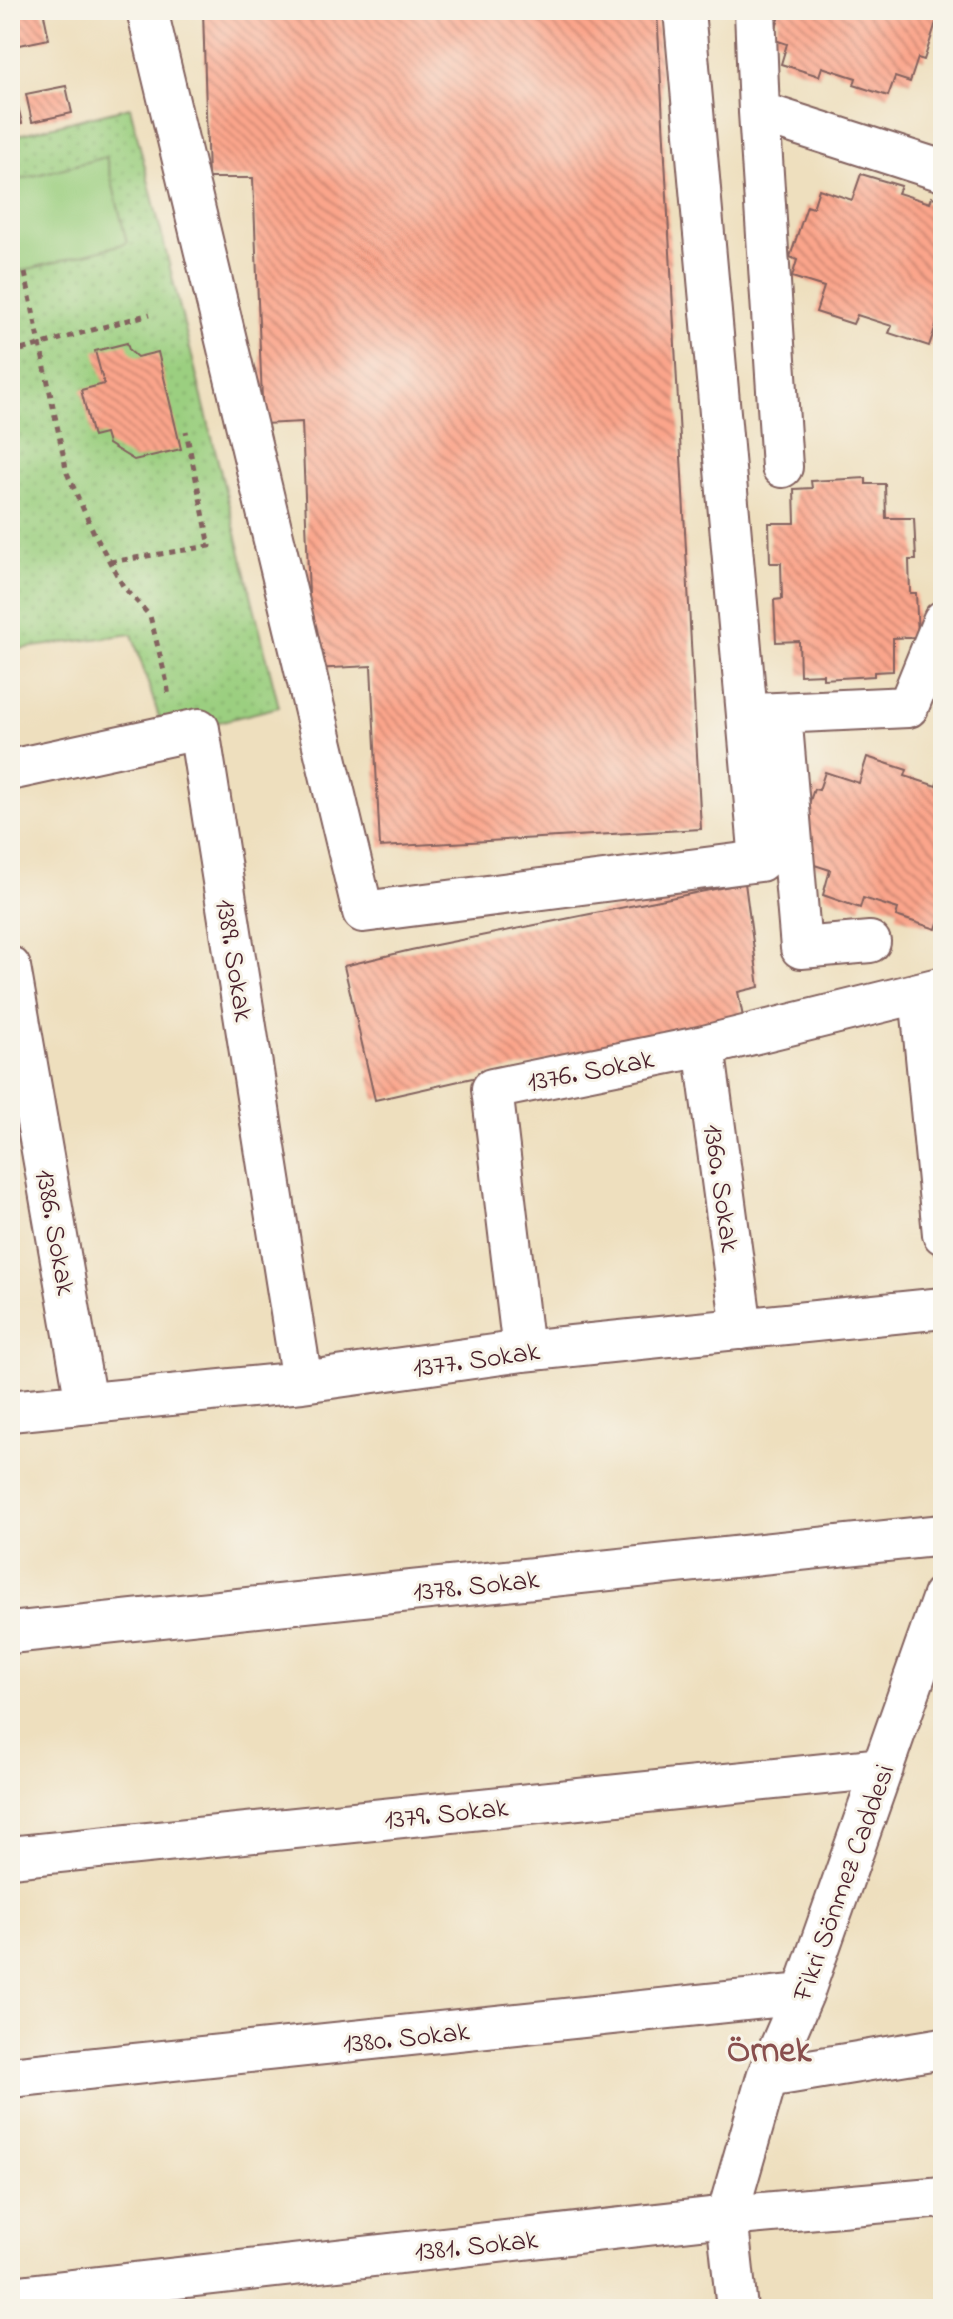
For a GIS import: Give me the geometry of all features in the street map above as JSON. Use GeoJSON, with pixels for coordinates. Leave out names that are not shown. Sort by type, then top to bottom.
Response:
{"type":"FeatureCollection","features":[{"type":"Feature","properties":{"kind":"street"},"geometry":{"type":"LineString","coordinates":[[147,10],[363,912],[760,861],[764,714]]}},
{"type":"Feature","properties":{"kind":"street"},"geometry":{"type":"LineString","coordinates":[[684,10],[764,714],[801,948],[870,942]]}},
{"type":"Feature","properties":{"kind":"street"},"geometry":{"type":"LineString","coordinates":[[755,10],[782,467]]}},
{"type":"Feature","properties":{"kind":"street"},"geometry":{"type":"LineString","coordinates":[[759,112],[943,171]]}},
{"type":"Feature","properties":{"kind":"street"},"geometry":{"type":"LineString","coordinates":[[764,714],[908,707],[943,621]]}},
{"type":"Feature","properties":{"kind":"street","name":"1389. Sokak"},"geometry":{"type":"LineString","coordinates":[[10,770],[199,729],[302,1382]]}},
{"type":"Feature","properties":{"kind":"street","name":"1386. Sokak"},"geometry":{"type":"LineString","coordinates":[[10,967],[86,1403]]}},
{"type":"Feature","properties":{"kind":"street"},"geometry":{"type":"LineString","coordinates":[[932,990],[943,1234]]}},
{"type":"Feature","properties":{"kind":"street","name":"1376. Sokak"},"geometry":{"type":"LineString","coordinates":[[523,1351],[492,1089],[704,1046],[932,990]]}},
{"type":"Feature","properties":{"kind":"street","name":"1360. Sokak"},"geometry":{"type":"LineString","coordinates":[[704,1046],[742,1329]]}},
{"type":"Feature","properties":{"kind":"street","name":"1377. Sokak"},"geometry":{"type":"LineString","coordinates":[[10,1411],[302,1382],[523,1351],[943,1308]]}},
{"type":"Feature","properties":{"kind":"street","name":"1378. Sokak"},"geometry":{"type":"LineString","coordinates":[[10,1633],[943,1535]]}},
{"type":"Feature","properties":{"kind":"street","name":"Fikri Sönmez Caddesi"},"geometry":{"type":"LineString","coordinates":[[737,2309],[727,2216],[767,2077],[803,1994],[943,1596]]}},
{"type":"Feature","properties":{"kind":"street","name":"1379. Sokak"},"geometry":{"type":"LineString","coordinates":[[10,1857],[883,1768]]}},
{"type":"Feature","properties":{"kind":"street","name":"1380. Sokak"},"geometry":{"type":"LineString","coordinates":[[10,2077],[803,1994]]}},
{"type":"Feature","properties":{"kind":"street"},"geometry":{"type":"LineString","coordinates":[[767,2077],[943,2048]]}},
{"type":"Feature","properties":{"kind":"street","name":"1381. Sokak"},"geometry":{"type":"LineString","coordinates":[[10,2297],[727,2216],[943,2197]]}},
{"type":"Feature","properties":{"kind":"path"},"geometry":{"type":"LineString","coordinates":[[25,273],[67,473],[94,533],[123,586],[150,616],[167,683],[172,735]]}},
{"type":"Feature","properties":{"kind":"path"},"geometry":{"type":"LineString","coordinates":[[10,353],[150,314]]}},
{"type":"Feature","properties":{"kind":"path"},"geometry":{"type":"LineString","coordinates":[[110,562],[210,546],[186,431]]}},
{"type":"Feature","properties":{"kind":"green space"},"geometry":{"type":"Polygon","coordinates":[[[130,107],[279,707],[215,723],[160,720],[132,634],[11,650],[10,137],[130,107]]]}},
{"type":"Feature","properties":{"kind":"green space"},"geometry":{"type":"Polygon","coordinates":[[[106,157],[127,243],[10,274],[10,182],[106,157]]]}},
{"type":"Feature","properties":{"kind":"building"},"geometry":{"type":"Polygon","coordinates":[[[10,10],[43,10],[49,39],[10,47],[10,10]]]}},
{"type":"Feature","properties":{"kind":"building"},"geometry":{"type":"Polygon","coordinates":[[[203,10],[657,10],[701,829],[380,847],[371,666],[312,669],[302,422],[263,424],[253,178],[208,178],[203,10]]]}},
{"type":"Feature","properties":{"kind":"building"},"geometry":{"type":"Polygon","coordinates":[[[777,10],[940,10],[924,60],[918,58],[910,82],[895,77],[888,96],[854,85],[856,78],[822,67],[819,76],[781,64],[787,44],[772,39],[779,19],[774,17],[777,10]]]}},
{"type":"Feature","properties":{"kind":"building"},"geometry":{"type":"Polygon","coordinates":[[[66,86],[72,113],[32,122],[26,94],[66,86]]]}},
{"type":"Feature","properties":{"kind":"building"},"geometry":{"type":"Polygon","coordinates":[[[15,94],[22,123],[10,126],[10,95],[15,94]]]}},
{"type":"Feature","properties":{"kind":"building"},"geometry":{"type":"Polygon","coordinates":[[[861,174],[901,186],[898,193],[930,203],[932,197],[943,200],[943,325],[937,323],[929,346],[889,333],[892,326],[857,315],[853,324],[816,312],[824,287],[792,277],[797,260],[790,257],[807,206],[813,208],[819,189],[852,200],[861,174]]]}},
{"type":"Feature","properties":{"kind":"building"},"geometry":{"type":"Polygon","coordinates":[[[127,343],[129,350],[137,357],[158,352],[181,449],[134,460],[108,444],[105,434],[93,437],[81,390],[104,384],[95,351],[127,343]]]}},
{"type":"Feature","properties":{"kind":"building"},"geometry":{"type":"Polygon","coordinates":[[[866,478],[866,484],[885,484],[886,518],[914,518],[916,560],[909,560],[910,593],[916,593],[918,637],[893,638],[893,671],[874,672],[874,676],[823,679],[823,674],[800,675],[799,641],[776,642],[774,600],[782,599],[781,563],[770,563],[769,523],[795,523],[794,489],[812,488],[811,481],[866,478]]]}},
{"type":"Feature","properties":{"kind":"building"},"geometry":{"type":"Polygon","coordinates":[[[867,757],[907,770],[905,776],[936,786],[938,780],[943,782],[943,908],[936,929],[896,916],[898,909],[863,898],[860,908],[823,895],[830,870],[799,860],[797,840],[814,789],[819,790],[825,772],[859,783],[867,757]]]}},
{"type":"Feature","properties":{"kind":"building"},"geometry":{"type":"Polygon","coordinates":[[[745,883],[759,987],[738,992],[743,1017],[375,1100],[344,966],[745,883]]]}},
{"type":"Feature","properties":{"kind":"district","name":"Örnek"},"geometry":{"type":"Point","coordinates":[769,2048]}}]}
